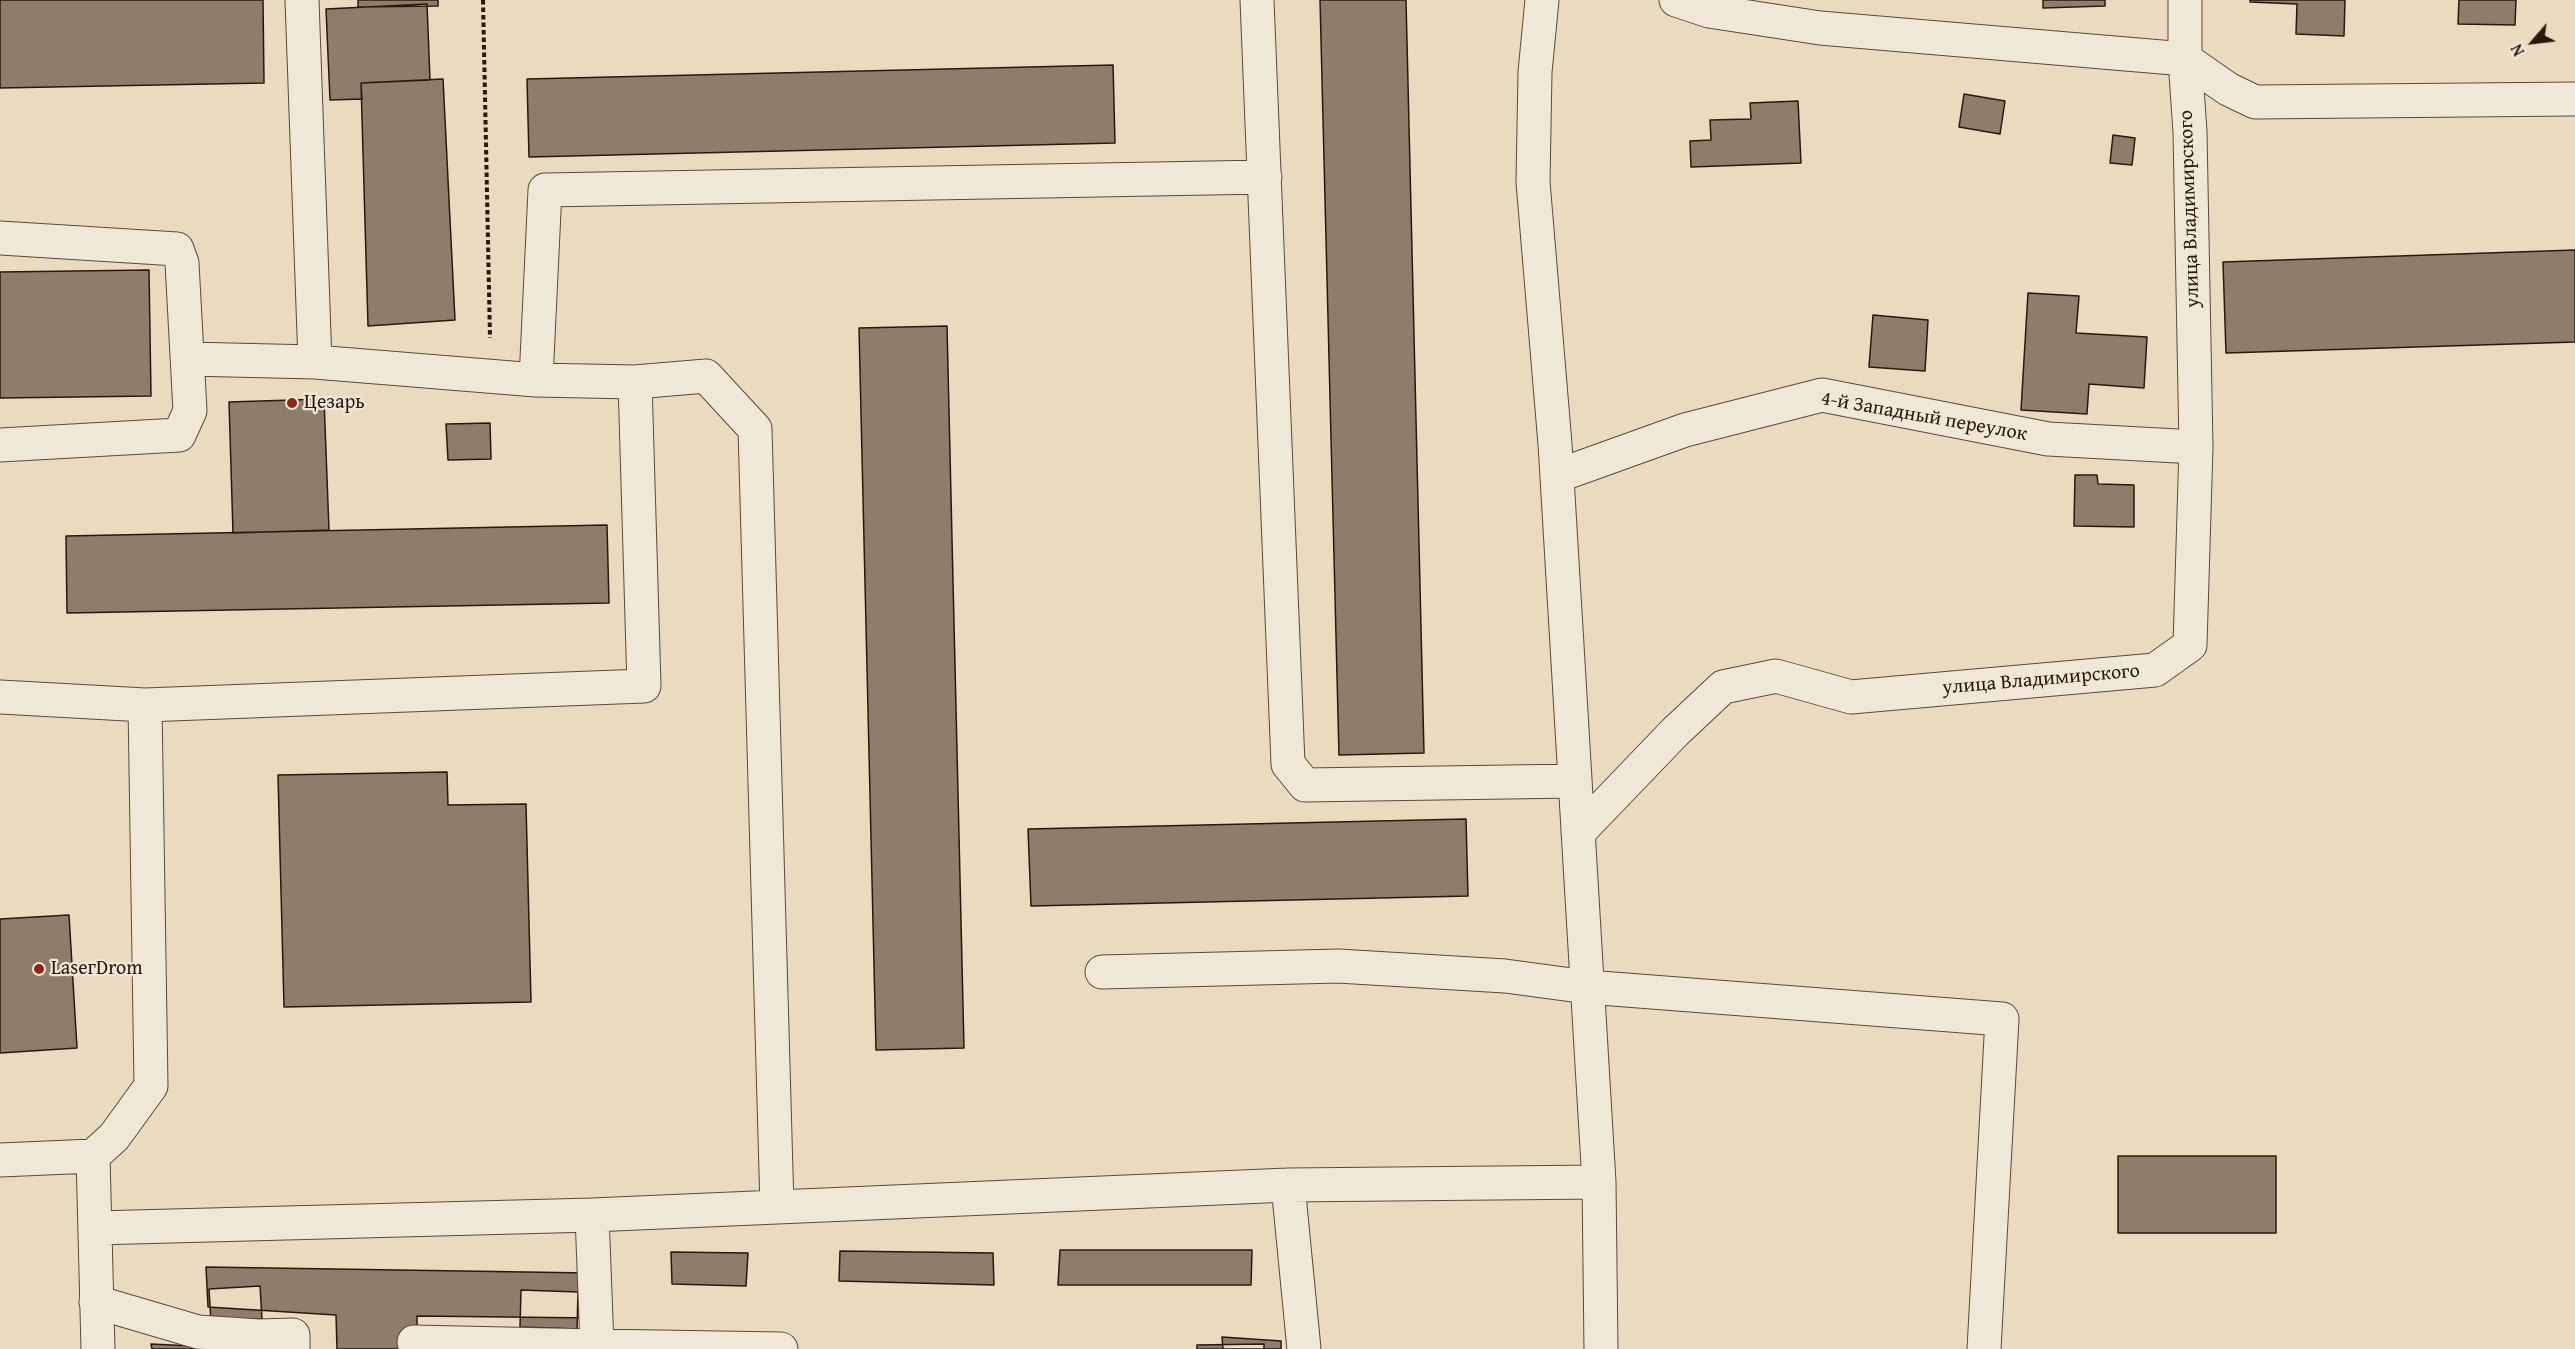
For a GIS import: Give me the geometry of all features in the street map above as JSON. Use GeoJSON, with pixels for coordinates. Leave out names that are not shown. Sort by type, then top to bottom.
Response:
{"type":"FeatureCollection","features":[{"type":"Feature","properties":{"kind":"street"},"geometry":{"type":"LineString","coordinates":[[302,0],[315,362]]}},
{"type":"Feature","properties":{"kind":"street"},"geometry":{"type":"LineString","coordinates":[[1257,0],[1288,764],[1305,785],[1575,781]]}},
{"type":"Feature","properties":{"kind":"street"},"geometry":{"type":"LineString","coordinates":[[1542,0],[1535,72],[1533,182],[1557,476],[1599,1182],[1600,1349]]}},
{"type":"Feature","properties":{"kind":"street"},"geometry":{"type":"LineString","coordinates":[[1676,0],[1709,11],[1820,28],[2185,59],[2228,89],[2255,102],[2575,99]]}},
{"type":"Feature","properties":{"kind":"street","name":"улица Владимирского"},"geometry":{"type":"LineString","coordinates":[[1578,833],[1675,732],[1723,687],[1776,676],[1851,697],[2156,670],[2190,645],[2196,447],[2185,0]]}},
{"type":"Feature","properties":{"kind":"street"},"geometry":{"type":"LineString","coordinates":[[536,380],[545,190],[1265,177]]}},
{"type":"Feature","properties":{"kind":"street"},"geometry":{"type":"LineString","coordinates":[[0,238],[177,249],[182,263],[190,411],[179,435],[0,445]]}},
{"type":"Feature","properties":{"kind":"street"},"geometry":{"type":"LineString","coordinates":[[188,359],[315,362],[536,380],[635,382],[706,376],[755,429],[777,1207]]}},
{"type":"Feature","properties":{"kind":"street"},"geometry":{"type":"LineString","coordinates":[[0,696],[145,705],[644,686],[635,382]]}},
{"type":"Feature","properties":{"kind":"street","name":"4-й Западный переулок"},"geometry":{"type":"LineString","coordinates":[[1557,476],[1685,430],[1822,395],[2048,439],[2196,447]]}},
{"type":"Feature","properties":{"kind":"street"},"geometry":{"type":"LineString","coordinates":[[0,1160],[93,1156],[114,1137],[151,1086],[145,705]]}},
{"type":"Feature","properties":{"kind":"street"},"geometry":{"type":"LineString","coordinates":[[1102,972],[1338,966],[1505,976],[1587,987],[2001,1019],[1984,1349]]}},
{"type":"Feature","properties":{"kind":"street"},"geometry":{"type":"LineString","coordinates":[[93,1156],[98,1349]]}},
{"type":"Feature","properties":{"kind":"street"},"geometry":{"type":"LineString","coordinates":[[95,1228],[592,1215],[1288,1185],[1599,1182]]}},
{"type":"Feature","properties":{"kind":"street"},"geometry":{"type":"LineString","coordinates":[[1288,1185],[1304,1349]]}},
{"type":"Feature","properties":{"kind":"street"},"geometry":{"type":"LineString","coordinates":[[592,1215],[597,1346]]}},
{"type":"Feature","properties":{"kind":"street"},"geometry":{"type":"LineString","coordinates":[[96,1302],[198,1332],[258,1342],[293,1335],[293,1349]]}},
{"type":"Feature","properties":{"kind":"street"},"geometry":{"type":"LineString","coordinates":[[414,1342],[781,1349]]}},
{"type":"Feature","properties":{"kind":"path"},"geometry":{"type":"LineString","coordinates":[[483,0],[491,376]]}},
{"type":"Feature","properties":{"kind":"building"},"geometry":{"type":"Polygon","coordinates":[[[0,0],[263,0],[264,83],[0,88],[0,0]]]}},
{"type":"Feature","properties":{"kind":"building"},"geometry":{"type":"Polygon","coordinates":[[[358,0],[438,0],[438,6],[358,7],[358,0]]]}},
{"type":"Feature","properties":{"kind":"building"},"geometry":{"type":"Polygon","coordinates":[[[1320,0],[1406,0],[1424,753],[1339,755],[1320,0]]]}},
{"type":"Feature","properties":{"kind":"building"},"geometry":{"type":"Polygon","coordinates":[[[2043,0],[2105,0],[2105,6],[2043,8],[2043,0]]]}},
{"type":"Feature","properties":{"kind":"building"},"geometry":{"type":"Polygon","coordinates":[[[2250,0],[2345,0],[2344,36],[2296,34],[2297,4],[2250,2],[2250,0]]]}},
{"type":"Feature","properties":{"kind":"building"},"geometry":{"type":"Polygon","coordinates":[[[2459,0],[2516,0],[2515,25],[2458,24],[2459,0]]]}},
{"type":"Feature","properties":{"kind":"building"},"geometry":{"type":"Polygon","coordinates":[[[427,4],[430,80],[361,83],[362,99],[330,100],[326,9],[427,4]]]}},
{"type":"Feature","properties":{"kind":"building"},"geometry":{"type":"Polygon","coordinates":[[[1113,65],[1115,143],[529,157],[527,79],[1113,65]]]}},
{"type":"Feature","properties":{"kind":"building"},"geometry":{"type":"Polygon","coordinates":[[[443,79],[455,320],[368,326],[361,83],[443,79]]]}},
{"type":"Feature","properties":{"kind":"building"},"geometry":{"type":"Polygon","coordinates":[[[1964,94],[2005,101],[2000,134],[1959,127],[1964,94]]]}},
{"type":"Feature","properties":{"kind":"building"},"geometry":{"type":"Polygon","coordinates":[[[1798,101],[1801,163],[1691,167],[1690,141],[1711,140],[1710,120],[1751,119],[1750,103],[1798,101]]]}},
{"type":"Feature","properties":{"kind":"building"},"geometry":{"type":"Polygon","coordinates":[[[2113,135],[2135,138],[2132,165],[2110,163],[2113,135]]]}},
{"type":"Feature","properties":{"kind":"building"},"geometry":{"type":"Polygon","coordinates":[[[2575,250],[2575,342],[2226,353],[2223,262],[2575,250]]]}},
{"type":"Feature","properties":{"kind":"building"},"geometry":{"type":"Polygon","coordinates":[[[149,270],[151,396],[0,398],[0,272],[149,270]]]}},
{"type":"Feature","properties":{"kind":"building"},"geometry":{"type":"Polygon","coordinates":[[[2028,293],[2079,296],[2076,333],[2147,337],[2144,388],[2089,384],[2087,414],[2021,410],[2028,293]]]}},
{"type":"Feature","properties":{"kind":"building"},"geometry":{"type":"Polygon","coordinates":[[[1873,315],[1928,320],[1925,371],[1869,367],[1873,315]]]}},
{"type":"Feature","properties":{"kind":"building"},"geometry":{"type":"Polygon","coordinates":[[[947,326],[964,1048],[876,1050],[859,328],[947,326]]]}},
{"type":"Feature","properties":{"kind":"building"},"geometry":{"type":"Polygon","coordinates":[[[324,399],[329,530],[233,533],[229,402],[324,399]]]}},
{"type":"Feature","properties":{"kind":"building"},"geometry":{"type":"Polygon","coordinates":[[[490,423],[491,459],[448,460],[446,424],[490,423]]]}},
{"type":"Feature","properties":{"kind":"building"},"geometry":{"type":"Polygon","coordinates":[[[2075,475],[2097,475],[2098,484],[2134,485],[2134,527],[2074,526],[2075,475]]]}},
{"type":"Feature","properties":{"kind":"building"},"geometry":{"type":"Polygon","coordinates":[[[607,525],[609,603],[67,613],[66,536],[607,525]]]}},
{"type":"Feature","properties":{"kind":"building"},"geometry":{"type":"Polygon","coordinates":[[[447,772],[448,805],[526,804],[531,1002],[284,1007],[278,775],[447,772]]]}},
{"type":"Feature","properties":{"kind":"building"},"geometry":{"type":"Polygon","coordinates":[[[1466,819],[1468,896],[1031,906],[1028,829],[1466,819]]]}},
{"type":"Feature","properties":{"kind":"building"},"geometry":{"type":"Polygon","coordinates":[[[69,915],[77,1048],[0,1053],[0,919],[69,915]]]}},
{"type":"Feature","properties":{"kind":"building"},"geometry":{"type":"Polygon","coordinates":[[[2118,1156],[2276,1156],[2276,1233],[2118,1233],[2118,1156]]]}},
{"type":"Feature","properties":{"kind":"building"},"geometry":{"type":"Polygon","coordinates":[[[1060,1250],[1252,1250],[1251,1285],[1058,1285],[1060,1250]]]}},
{"type":"Feature","properties":{"kind":"building"},"geometry":{"type":"Polygon","coordinates":[[[840,1251],[993,1253],[994,1285],[839,1281],[840,1251]]]}},
{"type":"Feature","properties":{"kind":"building"},"geometry":{"type":"Polygon","coordinates":[[[671,1252],[748,1253],[746,1286],[672,1284],[671,1252]]]}},
{"type":"Feature","properties":{"kind":"building"},"geometry":{"type":"Polygon","coordinates":[[[206,1267],[590,1273],[594,1318],[417,1316],[417,1349],[337,1349],[336,1315],[208,1307],[206,1267]]]}},
{"type":"Feature","properties":{"kind":"building"},"geometry":{"type":"Polygon","coordinates":[[[260,1286],[262,1319],[211,1322],[209,1289],[260,1286]]]}},
{"type":"Feature","properties":{"kind":"building"},"geometry":{"type":"Polygon","coordinates":[[[521,1290],[578,1292],[577,1329],[520,1327],[521,1290]]]}},
{"type":"Feature","properties":{"kind":"building"},"geometry":{"type":"Polygon","coordinates":[[[1222,1337],[1281,1341],[1281,1349],[1223,1349],[1222,1337]]]}},
{"type":"Feature","properties":{"kind":"building"},"geometry":{"type":"Polygon","coordinates":[[[151,1344],[233,1348],[233,1349],[152,1349],[151,1344]]]}},
{"type":"Feature","properties":{"kind":"building"},"geometry":{"type":"Polygon","coordinates":[[[1264,1344],[1264,1349],[1197,1349],[1197,1345],[1264,1344]]]}},
{"type":"Feature","properties":{"kind":"place","name":"Цезарь"},"geometry":{"type":"Point","coordinates":[292,403]}},
{"type":"Feature","properties":{"kind":"place","name":"LaseгDrom"},"geometry":{"type":"Point","coordinates":[39,969]}}]}
